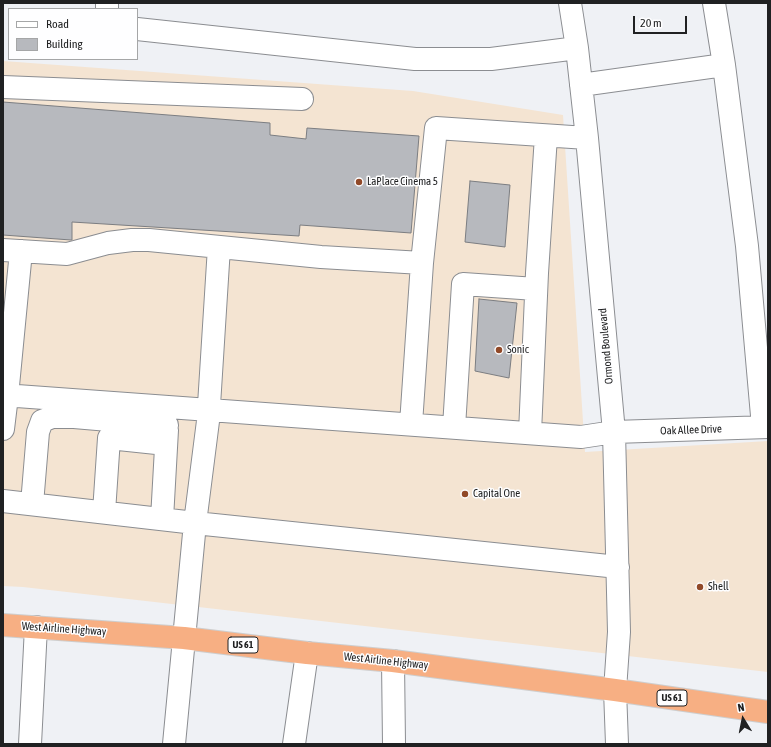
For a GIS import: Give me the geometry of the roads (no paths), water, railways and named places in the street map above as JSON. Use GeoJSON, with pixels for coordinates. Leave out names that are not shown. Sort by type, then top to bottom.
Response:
{"type":"FeatureCollection","features":[{"type":"Feature","properties":{"kind":"highway","name":"West Airline Highway"},"geometry":{"type":"LineString","coordinates":[[3,625],[184,638],[307,653],[393,661],[768,712]]}},
{"type":"Feature","properties":{"kind":"street","name":"Ormond Boulevard"},"geometry":{"type":"LineString","coordinates":[[570,3],[581,85],[614,432],[619,632],[615,690],[617,744]]}},
{"type":"Feature","properties":{"kind":"street"},"geometry":{"type":"LineString","coordinates":[[714,3],[724,65],[747,246],[766,427]]}},
{"type":"Feature","properties":{"kind":"street"},"geometry":{"type":"LineString","coordinates":[[138,29],[415,59],[491,59],[577,48]]}},
{"type":"Feature","properties":{"kind":"street"},"geometry":{"type":"LineString","coordinates":[[581,85],[724,65]]}},
{"type":"Feature","properties":{"kind":"street"},"geometry":{"type":"LineString","coordinates":[[3,87],[302,99]]}},
{"type":"Feature","properties":{"kind":"street"},"geometry":{"type":"LineString","coordinates":[[411,424],[422,263],[436,128],[586,138]]}},
{"type":"Feature","properties":{"kind":"street"},"geometry":{"type":"LineString","coordinates":[[530,433],[536,289],[546,136]]}},
{"type":"Feature","properties":{"kind":"street"},"geometry":{"type":"LineString","coordinates":[[3,429],[12,250],[67,254],[108,243],[132,240],[149,240],[321,257],[422,263]]}},
{"type":"Feature","properties":{"kind":"street"},"geometry":{"type":"LineString","coordinates":[[174,744],[195,523],[209,409],[219,247]]}},
{"type":"Feature","properties":{"kind":"street"},"geometry":{"type":"LineString","coordinates":[[454,427],[463,284],[536,289]]}},
{"type":"Feature","properties":{"kind":"street"},"geometry":{"type":"LineString","coordinates":[[5,396],[167,425]]}},
{"type":"Feature","properties":{"kind":"street","name":"Oak Allee Drive"},"geometry":{"type":"LineString","coordinates":[[167,425],[209,409],[580,437],[614,432],[766,427]]}},
{"type":"Feature","properties":{"kind":"street"},"geometry":{"type":"LineString","coordinates":[[32,504],[38,432],[42,421],[52,417],[74,417],[167,425]]}},
{"type":"Feature","properties":{"kind":"street"},"geometry":{"type":"LineString","coordinates":[[104,512],[109,438],[167,425]]}},
{"type":"Feature","properties":{"kind":"street"},"geometry":{"type":"LineString","coordinates":[[162,519],[167,425]]}},
{"type":"Feature","properties":{"kind":"street"},"geometry":{"type":"LineString","coordinates":[[3,501],[195,523],[618,567]]}},
{"type":"Feature","properties":{"kind":"street"},"geometry":{"type":"LineString","coordinates":[[30,744],[36,627]]}},
{"type":"Feature","properties":{"kind":"street"},"geometry":{"type":"LineString","coordinates":[[294,744],[307,653]]}},
{"type":"Feature","properties":{"kind":"street"},"geometry":{"type":"LineString","coordinates":[[393,661],[394,744]]}},
{"type":"Feature","properties":{"kind":"place","name":"LaPlace Cinema 5"},"geometry":{"type":"Point","coordinates":[359,182]}},
{"type":"Feature","properties":{"kind":"place","name":"Sonic"},"geometry":{"type":"Point","coordinates":[499,350]}},
{"type":"Feature","properties":{"kind":"place","name":"Capital One"},"geometry":{"type":"Point","coordinates":[465,494]}},
{"type":"Feature","properties":{"kind":"place","name":"Shell"},"geometry":{"type":"Point","coordinates":[700,587]}}]}
